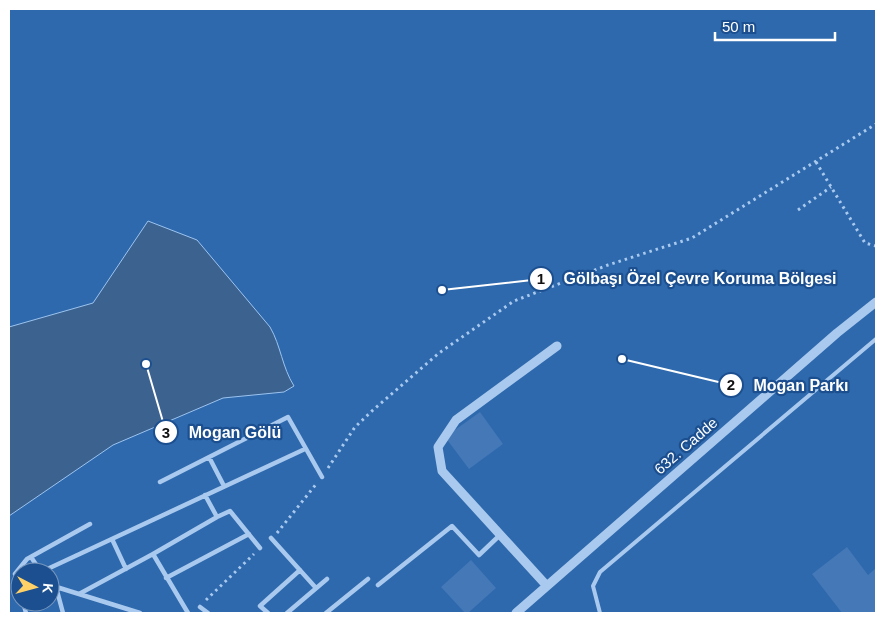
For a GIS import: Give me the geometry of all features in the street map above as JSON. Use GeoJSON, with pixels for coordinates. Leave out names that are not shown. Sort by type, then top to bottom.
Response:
{"type":"FeatureCollection","features":[{"type":"Feature","properties":{"kind":"street","name":"632. Cadde"},"geometry":{"type":"LineString","coordinates":[[516,613],[876,302]]}},
{"type":"Feature","properties":{"kind":"street"},"geometry":{"type":"LineString","coordinates":[[547,586],[442,471],[438,446],[456,420],[557,346]]}},
{"type":"Feature","properties":{"kind":"street"},"geometry":{"type":"LineString","coordinates":[[160,482],[288,417],[322,477]]}},
{"type":"Feature","properties":{"kind":"street"},"geometry":{"type":"LineString","coordinates":[[60,563],[305,448]]}},
{"type":"Feature","properties":{"kind":"street"},"geometry":{"type":"LineString","coordinates":[[209,457],[224,486]]}},
{"type":"Feature","properties":{"kind":"street"},"geometry":{"type":"LineString","coordinates":[[205,495],[217,517]]}},
{"type":"Feature","properties":{"kind":"street"},"geometry":{"type":"LineString","coordinates":[[79,594],[230,511],[260,548]]}},
{"type":"Feature","properties":{"kind":"street"},"geometry":{"type":"LineString","coordinates":[[27,562],[31,557],[90,524]]}},
{"type":"Feature","properties":{"kind":"street"},"geometry":{"type":"LineString","coordinates":[[378,585],[452,526],[479,554],[500,535]]}},
{"type":"Feature","properties":{"kind":"street"},"geometry":{"type":"LineString","coordinates":[[166,578],[249,534]]}},
{"type":"Feature","properties":{"kind":"street"},"geometry":{"type":"LineString","coordinates":[[271,538],[316,588]]}},
{"type":"Feature","properties":{"kind":"street"},"geometry":{"type":"LineString","coordinates":[[112,539],[126,569]]}},
{"type":"Feature","properties":{"kind":"street"},"geometry":{"type":"LineString","coordinates":[[153,554],[188,613]]}},
{"type":"Feature","properties":{"kind":"street"},"geometry":{"type":"LineString","coordinates":[[31,557],[34,562]]}},
{"type":"Feature","properties":{"kind":"street"},"geometry":{"type":"LineString","coordinates":[[268,613],[260,606],[300,570]]}},
{"type":"Feature","properties":{"kind":"street"},"geometry":{"type":"LineString","coordinates":[[287,613],[327,579]]}},
{"type":"Feature","properties":{"kind":"street"},"geometry":{"type":"LineString","coordinates":[[326,613],[368,579]]}},
{"type":"Feature","properties":{"kind":"street"},"geometry":{"type":"LineString","coordinates":[[60,587],[140,613]]}},
{"type":"Feature","properties":{"kind":"street"},"geometry":{"type":"LineString","coordinates":[[60,600],[64,613]]}},
{"type":"Feature","properties":{"kind":"street"},"geometry":{"type":"LineString","coordinates":[[200,607],[208,613]]}},
{"type":"Feature","properties":{"kind":"lane"},"geometry":{"type":"LineString","coordinates":[[600,613],[593,586],[600,572],[876,339]]}},
{"type":"Feature","properties":{"kind":"path"},"geometry":{"type":"LineString","coordinates":[[271,538],[308,498],[355,427],[439,354],[514,301],[608,265],[692,238],[876,124]]}},
{"type":"Feature","properties":{"kind":"path"},"geometry":{"type":"LineString","coordinates":[[816,162],[865,242],[876,246]]}},
{"type":"Feature","properties":{"kind":"path"},"geometry":{"type":"LineString","coordinates":[[798,210],[831,186]]}},
{"type":"Feature","properties":{"kind":"path"},"geometry":{"type":"LineString","coordinates":[[200,607],[217,588],[260,548]]}},
{"type":"Feature","properties":{"kind":"shaded area"},"geometry":{"type":"Polygon","coordinates":[[[9,9],[876,9],[876,613],[9,613],[9,9]]]}},
{"type":"Feature","properties":{"kind":"shaded area"},"geometry":{"type":"Polygon","coordinates":[[[148,221],[197,240],[270,327],[294,386],[284,392],[223,398],[113,445],[9,516],[9,327],[93,303],[148,221]]]}},
{"type":"Feature","properties":{"kind":"building"},"geometry":{"type":"Polygon","coordinates":[[[480,412],[503,444],[469,469],[445,437],[480,412]]]}},
{"type":"Feature","properties":{"kind":"building"},"geometry":{"type":"Polygon","coordinates":[[[847,547],[868,575],[876,568],[876,613],[842,613],[812,574],[847,547]]]}},
{"type":"Feature","properties":{"kind":"building"},"geometry":{"type":"Polygon","coordinates":[[[471,560],[496,588],[468,613],[465,613],[441,587],[471,560]]]}},
{"type":"Feature","properties":{"kind":"place","name":"Gölbaşı Özel Çevre Koruma Bölgesi"},"geometry":{"type":"Point","coordinates":[442,290]}},
{"type":"Feature","properties":{"kind":"place","name":"Mogan Parkı"},"geometry":{"type":"Point","coordinates":[622,359]}},
{"type":"Feature","properties":{"kind":"place","name":"Mogan Gölü"},"geometry":{"type":"Point","coordinates":[146,364]}}]}
